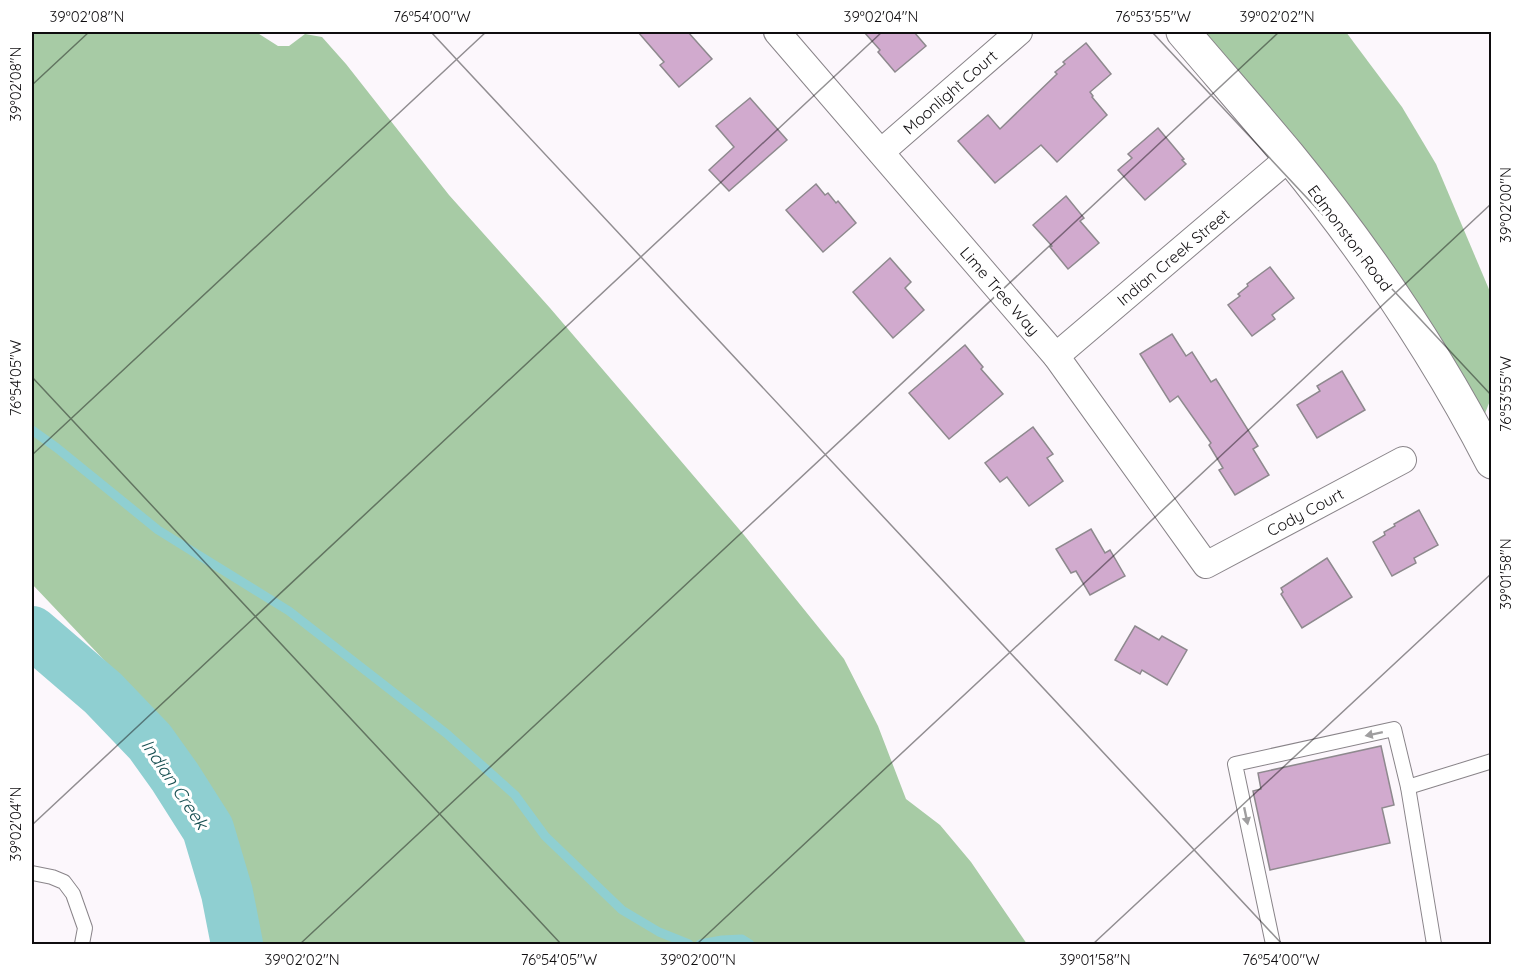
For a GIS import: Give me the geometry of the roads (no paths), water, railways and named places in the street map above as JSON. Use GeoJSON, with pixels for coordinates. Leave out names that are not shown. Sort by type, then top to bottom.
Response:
{"type":"FeatureCollection","features":[{"type":"Feature","properties":{"kind":"main road","name":"Edmonston Road"},"geometry":{"type":"LineString","coordinates":[[1183,32],[1290,157],[1396,299],[1471,422],[1491,462]]}},
{"type":"Feature","properties":{"kind":"street","name":"Lime Tree Way"},"geometry":{"type":"LineString","coordinates":[[777,32],[1056,356],[1206,565]]}},
{"type":"Feature","properties":{"kind":"street","name":"Moonlight Court"},"geometry":{"type":"LineString","coordinates":[[881,152],[1019,32]]}},
{"type":"Feature","properties":{"kind":"street","name":"Indian Creek Street"},"geometry":{"type":"LineString","coordinates":[[1056,356],[1290,157]]}},
{"type":"Feature","properties":{"kind":"street","name":"Cody Court"},"geometry":{"type":"LineString","coordinates":[[1206,565],[1404,460]]}},
{"type":"Feature","properties":{"kind":"lane"},"geometry":{"type":"LineString","coordinates":[[1273,945],[1235,764],[1394,729],[1408,787],[1434,945]]}},
{"type":"Feature","properties":{"kind":"lane"},"geometry":{"type":"LineString","coordinates":[[1408,787],[1491,761]]}},
{"type":"Feature","properties":{"kind":"lane"},"geometry":{"type":"LineString","coordinates":[[32,873],[64,882],[73,894],[85,928],[82,945]]}},
{"type":"Feature","properties":{"kind":"waterway"},"geometry":{"type":"LineString","coordinates":[[32,430],[158,530],[289,611],[447,734],[515,795],[545,836],[622,910],[659,932],[689,944]]}},
{"type":"Feature","properties":{"kind":"waterway","name":"Indian Creek"},"geometry":{"type":"LineString","coordinates":[[32,632],[103,693],[150,742],[175,777],[208,829],[227,893],[237,944]]}},
{"type":"Feature","properties":{"kind":"waterway"},"geometry":{"type":"LineString","coordinates":[[700,944],[742,939],[750,944]]}}]}
